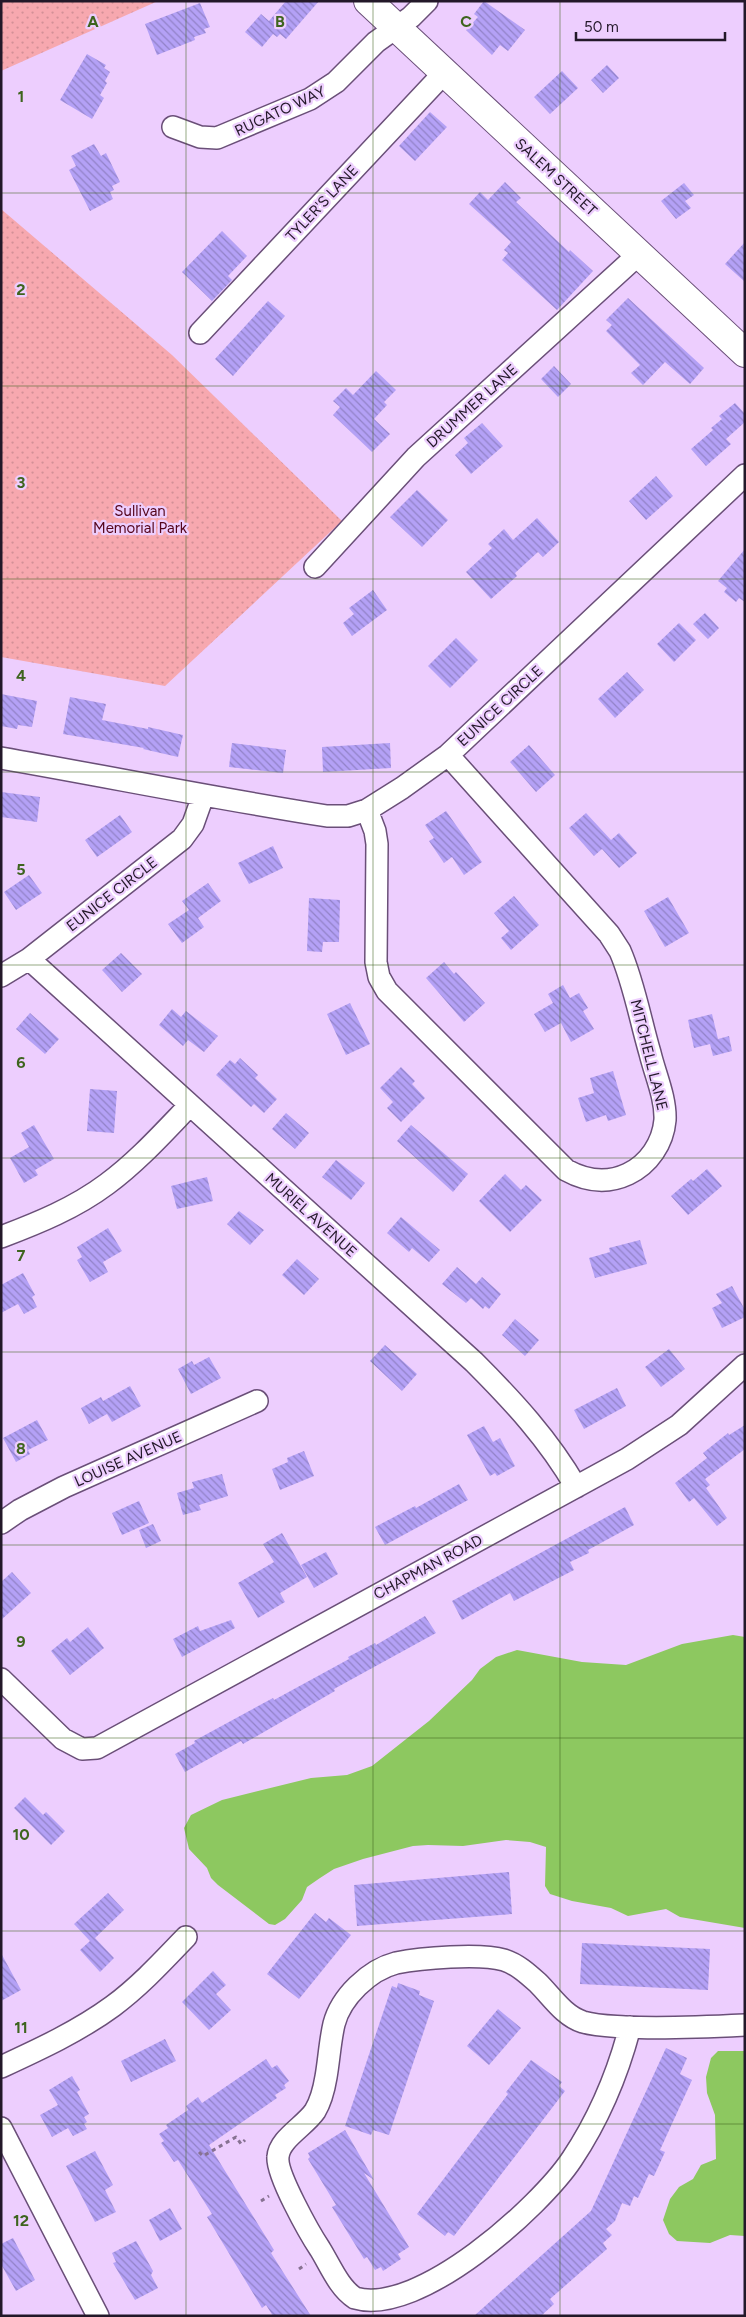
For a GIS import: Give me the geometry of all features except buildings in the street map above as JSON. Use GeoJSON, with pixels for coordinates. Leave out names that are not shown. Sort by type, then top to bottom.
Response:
{"type":"FeatureCollection","features":[{"type":"Feature","properties":{"kind":"main road","name":"SALEM STREET"},"geometry":{"type":"LineString","coordinates":[[368,1],[745,353]]}},
{"type":"Feature","properties":{"kind":"street","name":"RUGATO WAY"},"geometry":{"type":"LineString","coordinates":[[173,127],[200,137],[217,138],[310,99],[336,82],[376,42],[427,1]]}},
{"type":"Feature","properties":{"kind":"street","name":"TYLER'S LANE"},"geometry":{"type":"LineString","coordinates":[[200,333],[444,73]]}},
{"type":"Feature","properties":{"kind":"street","name":"DRUMMER LANE"},"geometry":{"type":"LineString","coordinates":[[315,567],[416,456],[639,254]]}},
{"type":"Feature","properties":{"kind":"street","name":"EUNICE CIRCLE"},"geometry":{"type":"LineString","coordinates":[[1,758],[120,778],[203,796],[326,816],[348,816],[367,810],[402,788],[448,754],[745,475]]}},
{"type":"Feature","properties":{"kind":"street","name":"MITCHELL LANE"},"geometry":{"type":"LineString","coordinates":[[367,810],[376,831],[377,844],[376,962],[379,977],[387,991],[566,1170],[585,1178],[606,1180],[626,1175],[638,1168],[649,1158],[660,1140],[665,1113],[620,951],[609,934],[448,754]]}},
{"type":"Feature","properties":{"kind":"street","name":"EUNICE CIRCLE"},"geometry":{"type":"LineString","coordinates":[[1,976],[29,959],[182,839],[193,824],[203,796]]}},
{"type":"Feature","properties":{"kind":"street","name":"MURIEL AVENUE"},"geometry":{"type":"LineString","coordinates":[[29,959],[474,1362],[538,1431],[560,1460],[576,1487]]}},
{"type":"Feature","properties":{"kind":"street"},"geometry":{"type":"LineString","coordinates":[[1,1237],[55,1215],[106,1185],[148,1149],[190,1106]]}},
{"type":"Feature","properties":{"kind":"street","name":"CHAPMAN ROAD"},"geometry":{"type":"LineString","coordinates":[[1,1679],[63,1739],[82,1749],[97,1748],[627,1459],[674,1428],[745,1365]]}},
{"type":"Feature","properties":{"kind":"street","name":"LOUISE AVENUE"},"geometry":{"type":"LineString","coordinates":[[1,1523],[20,1510],[64,1487],[257,1401]]}},
{"type":"Feature","properties":{"kind":"street"},"geometry":{"type":"LineString","coordinates":[[1,2067],[71,2033],[113,2006],[186,1937]]}},
{"type":"Feature","properties":{"kind":"street"},"geometry":{"type":"LineString","coordinates":[[630,2028],[610,2086],[574,2157],[543,2198],[469,2269],[439,2289],[406,2303],[380,2306],[355,2298],[348,2292],[314,2241],[297,2208],[277,2160],[281,2148],[308,2120],[320,2102],[334,2024],[338,2014],[358,1986],[375,1973],[394,1964],[468,1957],[496,1958],[505,1960],[523,1970],[566,2013],[580,2021],[603,2026],[630,2028],[745,2025]]}},
{"type":"Feature","properties":{"kind":"street"},"geometry":{"type":"LineString","coordinates":[[1,2128],[98,2316]]}},
{"type":"Feature","properties":{"kind":"path"},"geometry":{"type":"LineString","coordinates":[[199,2152],[203,2156],[236,2137],[241,2144],[245,2140]]}},
{"type":"Feature","properties":{"kind":"green space"},"geometry":{"type":"Polygon","coordinates":[[[1,1],[158,1],[1,71],[1,1]]]}},
{"type":"Feature","properties":{"kind":"green space","name":"Sullivan Memorial Park"},"geometry":{"type":"Polygon","coordinates":[[[1,209],[172,355],[342,521],[165,686],[1,657],[1,209]]]}},
{"type":"Feature","properties":{"kind":"shaded area"},"geometry":{"type":"Polygon","coordinates":[[[733,1635],[745,1637],[745,1928],[680,1917],[666,1909],[628,1916],[611,1908],[572,1901],[550,1894],[545,1886],[546,1847],[530,1842],[506,1840],[463,1846],[413,1846],[334,1869],[307,1887],[302,1900],[285,1919],[275,1925],[269,1924],[218,1885],[211,1878],[207,1868],[189,1849],[184,1828],[191,1815],[222,1800],[311,1778],[347,1775],[372,1766],[429,1721],[472,1680],[480,1669],[496,1657],[517,1650],[582,1662],[626,1665],[682,1644],[733,1635]]]}},
{"type":"Feature","properties":{"kind":"shaded area"},"geometry":{"type":"Polygon","coordinates":[[[718,2051],[745,2051],[745,2236],[730,2235],[710,2243],[677,2241],[669,2234],[663,2220],[670,2199],[679,2187],[693,2179],[701,2165],[716,2159],[715,2115],[707,2093],[706,2077],[711,2058],[718,2051]]]}}]}
